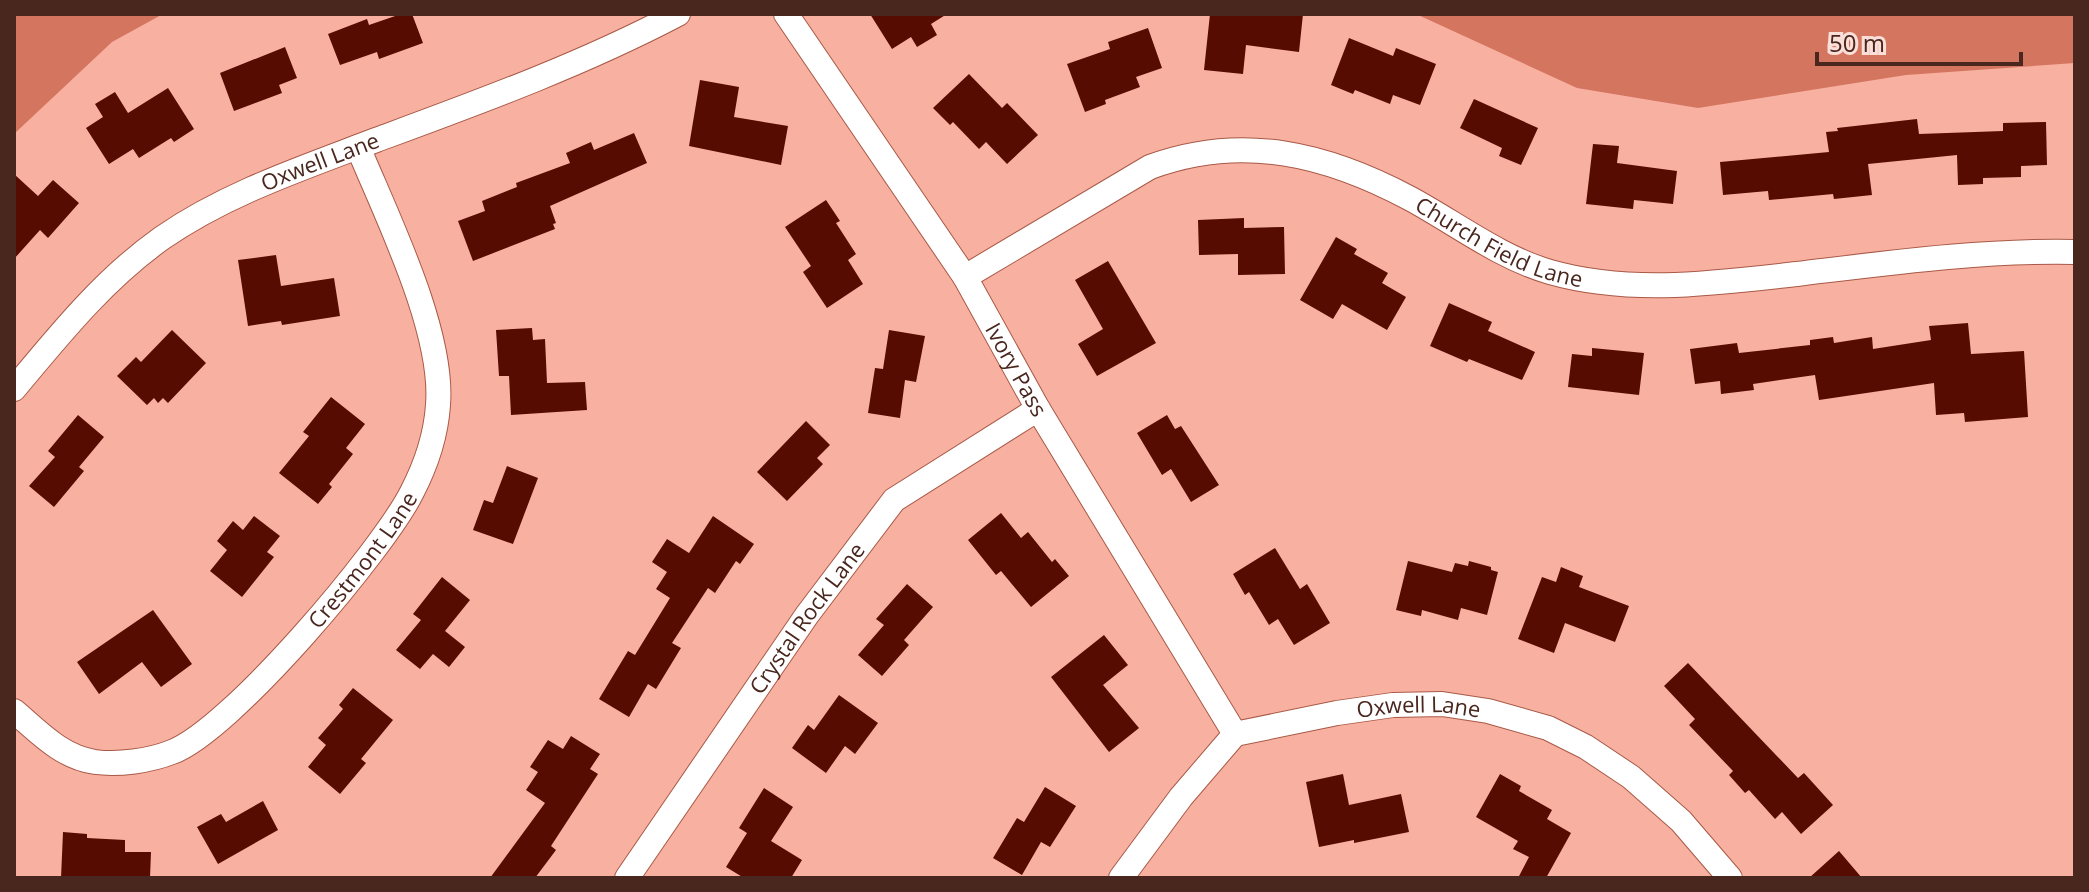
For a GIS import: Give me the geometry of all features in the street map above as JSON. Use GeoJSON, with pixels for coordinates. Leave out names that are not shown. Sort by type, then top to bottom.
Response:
{"type":"FeatureCollection","features":[{"type":"Feature","properties":{"kind":"street","name":"Oxwell Lane"},"geometry":{"type":"LineString","coordinates":[[14,389],[85,304],[162,238],[273,179],[545,77],[628,41],[678,14]]}},
{"type":"Feature","properties":{"kind":"street","name":"Ivory Pass"},"geometry":{"type":"LineString","coordinates":[[786,14],[965,277],[1038,409],[1235,734]]}},
{"type":"Feature","properties":{"kind":"street","name":"Crestmont Lane"},"geometry":{"type":"LineString","coordinates":[[14,711],[57,748],[95,762],[139,760],[174,751],[219,719],[306,632],[374,550],[411,494],[430,452],[438,405],[437,373],[427,327],[407,264],[358,147]]}},
{"type":"Feature","properties":{"kind":"street","name":"Church Field Lane"},"geometry":{"type":"LineString","coordinates":[[965,277],[1150,167],[1182,155],[1219,150],[1271,152],[1311,158],[1354,171],[1413,200],[1478,240],[1550,271],[1600,281],[1660,286],[1710,283],[1919,261],[2075,252]]}},
{"type":"Feature","properties":{"kind":"street","name":"Crystal Rock Lane"},"geometry":{"type":"LineString","coordinates":[[627,878],[807,615],[894,500],[1038,409]]}},
{"type":"Feature","properties":{"kind":"street","name":"Oxwell Lane"},"geometry":{"type":"LineString","coordinates":[[1235,734],[1393,705],[1442,704],[1488,711],[1533,723],[1586,747],[1631,777],[1681,821],[1730,878]]}},
{"type":"Feature","properties":{"kind":"street"},"geometry":{"type":"LineString","coordinates":[[1121,878],[1181,797],[1235,734]]}},
{"type":"Feature","properties":{"kind":"shaded area"},"geometry":{"type":"Polygon","coordinates":[[[14,14],[163,14],[112,42],[14,134],[14,14]]]}},
{"type":"Feature","properties":{"kind":"shaded area"},"geometry":{"type":"Polygon","coordinates":[[[1416,14],[2075,14],[2075,63],[1906,75],[1698,108],[1577,88],[1416,14]]]}},
{"type":"Feature","properties":{"kind":"building"},"geometry":{"type":"Polygon","coordinates":[[[401,14],[412,14],[423,43],[379,59],[377,52],[340,65],[328,34],[367,19],[369,25],[401,14]]]}},
{"type":"Feature","properties":{"kind":"building"},"geometry":{"type":"Polygon","coordinates":[[[870,14],[947,14],[931,24],[937,35],[917,47],[911,37],[892,49],[870,14]]]}},
{"type":"Feature","properties":{"kind":"building"},"geometry":{"type":"Polygon","coordinates":[[[1210,14],[1303,14],[1299,52],[1246,45],[1243,74],[1204,70],[1210,14]]]}},
{"type":"Feature","properties":{"kind":"building"},"geometry":{"type":"Polygon","coordinates":[[[1148,28],[1162,68],[1136,77],[1140,87],[1105,100],[1106,104],[1085,112],[1067,64],[1110,49],[1108,42],[1148,28]]]}},
{"type":"Feature","properties":{"kind":"building"},"geometry":{"type":"Polygon","coordinates":[[[1349,38],[1393,56],[1396,48],[1436,64],[1420,105],[1393,95],[1390,104],[1355,90],[1353,94],[1331,85],[1349,38]]]}},
{"type":"Feature","properties":{"kind":"building"},"geometry":{"type":"Polygon","coordinates":[[[285,47],[297,78],[279,85],[282,93],[234,111],[220,73],[285,47]]]}},
{"type":"Feature","properties":{"kind":"building"},"geometry":{"type":"Polygon","coordinates":[[[969,74],[1002,108],[1007,103],[1038,135],[1007,164],[986,142],[979,149],[953,122],[950,125],[933,108],[969,74]]]}},
{"type":"Feature","properties":{"kind":"building"},"geometry":{"type":"Polygon","coordinates":[[[700,80],[739,87],[734,117],[788,126],[781,165],[689,146],[700,80]]]}},
{"type":"Feature","properties":{"kind":"building"},"geometry":{"type":"Polygon","coordinates":[[[168,88],[194,129],[174,142],[171,138],[139,158],[133,149],[109,164],[86,128],[103,117],[95,104],[115,92],[128,113],[168,88]]]}},
{"type":"Feature","properties":{"kind":"building"},"geometry":{"type":"Polygon","coordinates":[[[1474,99],[1538,128],[1521,165],[1499,156],[1502,148],[1460,128],[1474,99]]]}},
{"type":"Feature","properties":{"kind":"building"},"geometry":{"type":"Polygon","coordinates":[[[1917,119],[1919,134],[2003,131],[2003,123],[2046,122],[2047,165],[2021,166],[2021,177],[1983,178],[1983,184],[1958,185],[1957,155],[1868,164],[1872,195],[1834,199],[1833,194],[1769,200],[1768,191],[1723,195],[1720,162],[1829,152],[1826,132],[1838,131],[1837,128],[1917,119]]]}},
{"type":"Feature","properties":{"kind":"building"},"geometry":{"type":"Polygon","coordinates":[[[634,133],[647,163],[550,206],[555,229],[473,261],[458,221],[485,211],[482,201],[517,187],[516,183],[570,163],[566,153],[591,142],[594,150],[634,133]]]}},
{"type":"Feature","properties":{"kind":"building"},"geometry":{"type":"Polygon","coordinates":[[[1593,144],[1619,146],[1617,163],[1677,171],[1673,204],[1634,200],[1633,209],[1586,204],[1593,144]]]}},
{"type":"Feature","properties":{"kind":"building"},"geometry":{"type":"Polygon","coordinates":[[[14,174],[38,196],[53,180],[79,203],[48,238],[40,230],[14,259],[14,174]]]}},
{"type":"Feature","properties":{"kind":"building"},"geometry":{"type":"Polygon","coordinates":[[[826,200],[840,221],[836,223],[856,254],[848,260],[863,284],[827,308],[803,272],[811,266],[785,227],[826,200]]]}},
{"type":"Feature","properties":{"kind":"building"},"geometry":{"type":"Polygon","coordinates":[[[1244,218],[1244,228],[1284,227],[1285,274],[1238,275],[1238,254],[1199,255],[1198,220],[1244,218]]]}},
{"type":"Feature","properties":{"kind":"building"},"geometry":{"type":"Polygon","coordinates":[[[1336,237],[1357,249],[1354,254],[1388,273],[1382,283],[1406,297],[1387,330],[1342,304],[1333,319],[1300,300],[1336,237]]]}},
{"type":"Feature","properties":{"kind":"building"},"geometry":{"type":"Polygon","coordinates":[[[276,255],[281,286],[334,278],[340,316],[282,325],[281,321],[248,326],[238,260],[276,255]]]}},
{"type":"Feature","properties":{"kind":"building"},"geometry":{"type":"Polygon","coordinates":[[[1108,261],[1156,343],[1097,376],[1078,344],[1103,329],[1075,280],[1108,261]]]}},
{"type":"Feature","properties":{"kind":"building"},"geometry":{"type":"Polygon","coordinates":[[[1449,303],[1492,322],[1488,331],[1535,352],[1522,380],[1430,346],[1449,303]]]}},
{"type":"Feature","properties":{"kind":"building"},"geometry":{"type":"Polygon","coordinates":[[[1968,323],[1971,354],[2024,351],[2028,417],[1965,422],[1964,413],[1936,415],[1934,383],[1819,400],[1815,375],[1753,384],[1754,390],[1721,394],[1720,381],[1695,384],[1690,349],[1737,343],[1739,353],[1810,345],[1810,340],[1833,337],[1834,343],[1872,337],[1873,349],[1931,340],[1929,326],[1968,323]]]}},
{"type":"Feature","properties":{"kind":"building"},"geometry":{"type":"Polygon","coordinates":[[[532,328],[533,340],[545,339],[547,383],[585,382],[587,410],[511,415],[509,376],[499,376],[496,330],[532,328]]]}},
{"type":"Feature","properties":{"kind":"building"},"geometry":{"type":"Polygon","coordinates":[[[172,330],[206,363],[168,403],[163,398],[158,403],[154,398],[147,405],[117,376],[136,357],[141,362],[172,330]]]}},
{"type":"Feature","properties":{"kind":"building"},"geometry":{"type":"Polygon","coordinates":[[[889,330],[925,336],[916,382],[905,380],[900,418],[868,413],[875,368],[883,369],[889,330]]]}},
{"type":"Feature","properties":{"kind":"building"},"geometry":{"type":"Polygon","coordinates":[[[1592,348],[1644,353],[1639,395],[1568,387],[1572,354],[1592,356],[1592,348]]]}},
{"type":"Feature","properties":{"kind":"building"},"geometry":{"type":"Polygon","coordinates":[[[331,397],[365,424],[346,448],[353,454],[329,484],[332,487],[318,504],[279,473],[309,436],[303,432],[331,397]]]}},
{"type":"Feature","properties":{"kind":"building"},"geometry":{"type":"Polygon","coordinates":[[[78,415],[104,437],[79,467],[84,471],[54,507],[29,486],[55,457],[48,451],[78,415]]]}},
{"type":"Feature","properties":{"kind":"building"},"geometry":{"type":"Polygon","coordinates":[[[1167,415],[1175,429],[1181,426],[1219,485],[1191,502],[1171,469],[1162,475],[1137,433],[1167,415]]]}},
{"type":"Feature","properties":{"kind":"building"},"geometry":{"type":"Polygon","coordinates":[[[806,421],[830,445],[817,458],[823,464],[787,501],[757,472],[806,421]]]}},
{"type":"Feature","properties":{"kind":"building"},"geometry":{"type":"Polygon","coordinates":[[[507,466],[538,478],[513,544],[473,530],[484,500],[493,503],[507,466]]]}},
{"type":"Feature","properties":{"kind":"building"},"geometry":{"type":"Polygon","coordinates":[[[1001,513],[1021,538],[1028,532],[1052,562],[1055,559],[1069,576],[1031,607],[1001,571],[996,575],[968,540],[1001,513]]]}},
{"type":"Feature","properties":{"kind":"building"},"geometry":{"type":"Polygon","coordinates":[[[254,516],[280,536],[267,552],[274,557],[242,597],[210,571],[227,550],[217,541],[233,521],[243,530],[254,516]]]}},
{"type":"Feature","properties":{"kind":"building"},"geometry":{"type":"Polygon","coordinates":[[[713,516],[754,544],[740,564],[736,561],[715,593],[708,588],[672,643],[681,648],[656,689],[648,684],[629,717],[599,699],[628,651],[635,655],[670,598],[656,589],[667,572],[652,562],[667,539],[689,553],[713,516]]]}},
{"type":"Feature","properties":{"kind":"building"},"geometry":{"type":"Polygon","coordinates":[[[1275,548],[1300,589],[1307,584],[1330,623],[1294,645],[1278,619],[1269,625],[1249,592],[1245,595],[1233,574],[1275,548]]]}},
{"type":"Feature","properties":{"kind":"building"},"geometry":{"type":"Polygon","coordinates":[[[1408,561],[1452,572],[1455,563],[1468,566],[1469,561],[1491,567],[1491,570],[1498,572],[1487,615],[1461,608],[1458,620],[1422,610],[1421,616],[1396,610],[1408,561]]]}},
{"type":"Feature","properties":{"kind":"building"},"geometry":{"type":"Polygon","coordinates":[[[1561,567],[1583,576],[1579,587],[1629,606],[1615,642],[1565,623],[1554,653],[1518,639],[1542,577],[1556,582],[1561,567]]]}},
{"type":"Feature","properties":{"kind":"building"},"geometry":{"type":"Polygon","coordinates":[[[442,577],[470,600],[445,631],[465,647],[449,667],[433,654],[420,669],[396,650],[421,620],[413,614],[442,577]]]}},
{"type":"Feature","properties":{"kind":"building"},"geometry":{"type":"Polygon","coordinates":[[[907,584],[933,607],[904,640],[909,645],[882,676],[858,655],[884,625],[876,619],[907,584]]]}},
{"type":"Feature","properties":{"kind":"building"},"geometry":{"type":"Polygon","coordinates":[[[153,610],[192,664],[161,687],[142,662],[99,694],[77,662],[153,610]]]}},
{"type":"Feature","properties":{"kind":"building"},"geometry":{"type":"Polygon","coordinates":[[[1104,635],[1128,665],[1103,685],[1139,728],[1109,752],[1051,677],[1104,635]]]}},
{"type":"Feature","properties":{"kind":"building"},"geometry":{"type":"Polygon","coordinates":[[[1688,663],[1798,778],[1804,773],[1833,805],[1801,834],[1782,812],[1775,819],[1749,790],[1745,793],[1729,775],[1733,771],[1689,725],[1695,719],[1664,686],[1688,663]]]}},
{"type":"Feature","properties":{"kind":"building"},"geometry":{"type":"Polygon","coordinates":[[[353,688],[393,720],[361,759],[366,763],[340,794],[308,767],[326,745],[318,738],[343,709],[339,705],[353,688]]]}},
{"type":"Feature","properties":{"kind":"building"},"geometry":{"type":"Polygon","coordinates":[[[839,695],[878,723],[855,754],[845,746],[826,773],[792,748],[808,725],[814,730],[839,695]]]}},
{"type":"Feature","properties":{"kind":"building"},"geometry":{"type":"Polygon","coordinates":[[[571,736],[600,754],[590,769],[598,774],[551,846],[556,850],[535,878],[490,878],[545,803],[526,790],[538,772],[530,767],[548,740],[563,749],[571,736]]]}},
{"type":"Feature","properties":{"kind":"building"},"geometry":{"type":"Polygon","coordinates":[[[1343,774],[1349,805],[1401,794],[1409,832],[1319,847],[1306,782],[1343,774]]]}},
{"type":"Feature","properties":{"kind":"building"},"geometry":{"type":"Polygon","coordinates":[[[1500,774],[1521,786],[1519,791],[1552,810],[1547,819],[1571,833],[1546,878],[1518,878],[1529,857],[1513,849],[1518,841],[1476,817],[1500,774]]]}},
{"type":"Feature","properties":{"kind":"building"},"geometry":{"type":"Polygon","coordinates":[[[1045,787],[1076,806],[1050,847],[1041,842],[1022,875],[993,858],[1017,818],[1024,822],[1045,787]]]}},
{"type":"Feature","properties":{"kind":"building"},"geometry":{"type":"Polygon","coordinates":[[[764,788],[793,807],[771,841],[802,860],[791,878],[744,878],[726,867],[747,833],[739,828],[764,788]]]}},
{"type":"Feature","properties":{"kind":"building"},"geometry":{"type":"Polygon","coordinates":[[[263,801],[278,830],[218,864],[197,827],[221,814],[226,822],[263,801]]]}},
{"type":"Feature","properties":{"kind":"building"},"geometry":{"type":"Polygon","coordinates":[[[63,832],[87,834],[87,838],[125,840],[125,852],[151,852],[150,878],[61,878],[63,832]]]}},
{"type":"Feature","properties":{"kind":"building"},"geometry":{"type":"Polygon","coordinates":[[[1839,851],[1862,878],[1809,878],[1839,851]]]}}]}
